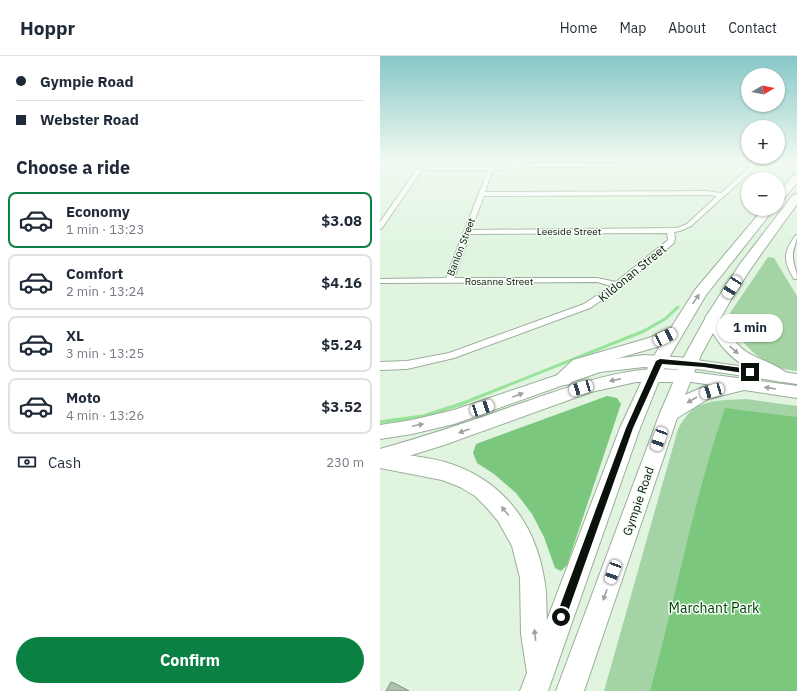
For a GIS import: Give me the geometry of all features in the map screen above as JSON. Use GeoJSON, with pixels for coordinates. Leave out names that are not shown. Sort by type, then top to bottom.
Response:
{"type":"FeatureCollection","features":[{"type":"Feature","properties":{"kind":"highway","name":"Gympie Road"},"geometry":{"type":"LineString","coordinates":[[570,691],[669,413],[686,370],[712,318],[745,267],[797,197]]}},
{"type":"Feature","properties":{"kind":"highway"},"geometry":{"type":"LineString","coordinates":[[537,682],[630,428],[656,368],[676,332],[710,280],[764,216]]}},
{"type":"Feature","properties":{"kind":"highway"},"geometry":{"type":"LineString","coordinates":[[712,318],[719,327],[724,339],[734,350],[748,360],[780,376]]}},
{"type":"Feature","properties":{"kind":"highway"},"geometry":{"type":"LineString","coordinates":[[564,379],[579,364],[655,342],[676,332]]}},
{"type":"Feature","properties":{"kind":"highway"},"geometry":{"type":"LineString","coordinates":[[669,413],[703,394],[742,384]]}},
{"type":"Feature","properties":{"kind":"highway"},"geometry":{"type":"LineString","coordinates":[[380,458],[390,462],[433,467],[470,480],[496,501],[508,514],[518,531],[530,568],[534,602],[537,682]]}},
{"type":"Feature","properties":{"kind":"main road"},"geometry":{"type":"LineString","coordinates":[[380,432],[412,427],[454,417],[599,367],[612,364],[639,361],[656,368],[780,376],[797,379]]}},
{"type":"Feature","properties":{"kind":"main road"},"geometry":{"type":"LineString","coordinates":[[380,458],[438,440],[589,386],[621,379],[656,368]]}},
{"type":"Feature","properties":{"kind":"main road"},"geometry":{"type":"LineString","coordinates":[[686,370],[742,384],[797,392]]}},
{"type":"Feature","properties":{"kind":"street"},"geometry":{"type":"LineString","coordinates":[[380,227],[406,191]]}},
{"type":"Feature","properties":{"kind":"street","name":"Banlon Street"},"geometry":{"type":"LineString","coordinates":[[449,281],[482,191]]}},
{"type":"Feature","properties":{"kind":"street","name":"Kildonan Street"},"geometry":{"type":"LineString","coordinates":[[380,366],[421,362],[462,353],[588,306],[600,299],[671,241],[672,237],[670,230],[681,229],[689,225],[728,191]]}},
{"type":"Feature","properties":{"kind":"street"},"geometry":{"type":"LineString","coordinates":[[481,194],[707,193],[723,195]]}},
{"type":"Feature","properties":{"kind":"street","name":"Leeside Street"},"geometry":{"type":"LineString","coordinates":[[467,232],[670,230]]}},
{"type":"Feature","properties":{"kind":"street"},"geometry":{"type":"LineString","coordinates":[[797,237],[791,244],[788,257],[797,277]]}},
{"type":"Feature","properties":{"kind":"street","name":"Rosanne Street"},"geometry":{"type":"LineString","coordinates":[[380,282],[597,280],[618,284]]}},
{"type":"Feature","properties":{"kind":"green space"},"geometry":{"type":"Polygon","coordinates":[[[768,257],[774,258],[797,296],[797,371],[775,365],[754,353],[738,335],[730,313],[768,257]]]}},
{"type":"Feature","properties":{"kind":"green space"},"geometry":{"type":"Polygon","coordinates":[[[607,396],[617,398],[621,404],[567,565],[561,571],[555,568],[544,537],[532,514],[516,493],[494,474],[477,463],[473,453],[476,444],[607,396]]]}},
{"type":"Feature","properties":{"kind":"green space","name":"Marchant Park"},"geometry":{"type":"Polygon","coordinates":[[[746,399],[797,406],[797,691],[604,691],[678,429],[684,419],[694,408],[716,401],[746,399]]]}},
{"type":"Feature","properties":{"kind":"green space","name":"Marchant Park"},"geometry":{"type":"Polygon","coordinates":[[[725,408],[797,417],[797,691],[650,691],[703,478],[725,408]]]}},
{"type":"Feature","properties":{"kind":"building"},"geometry":{"type":"Polygon","coordinates":[[[391,682],[396,684],[409,691],[386,691],[391,682]]]}},
{"type":"Feature","properties":{"kind":"waterway"},"geometry":{"type":"LineString","coordinates":[[461,404],[644,331],[665,319],[678,307]]}},
{"type":"Feature","properties":{"kind":"waterway"},"geometry":{"type":"LineString","coordinates":[[380,422],[424,416],[461,404]]}},
{"type":"Feature","properties":{"kind":"route"},"geometry":{"type":"LineString","coordinates":[[561,617],[612,474],[644,393],[660,361],[704,365],[750,372]]}}]}
